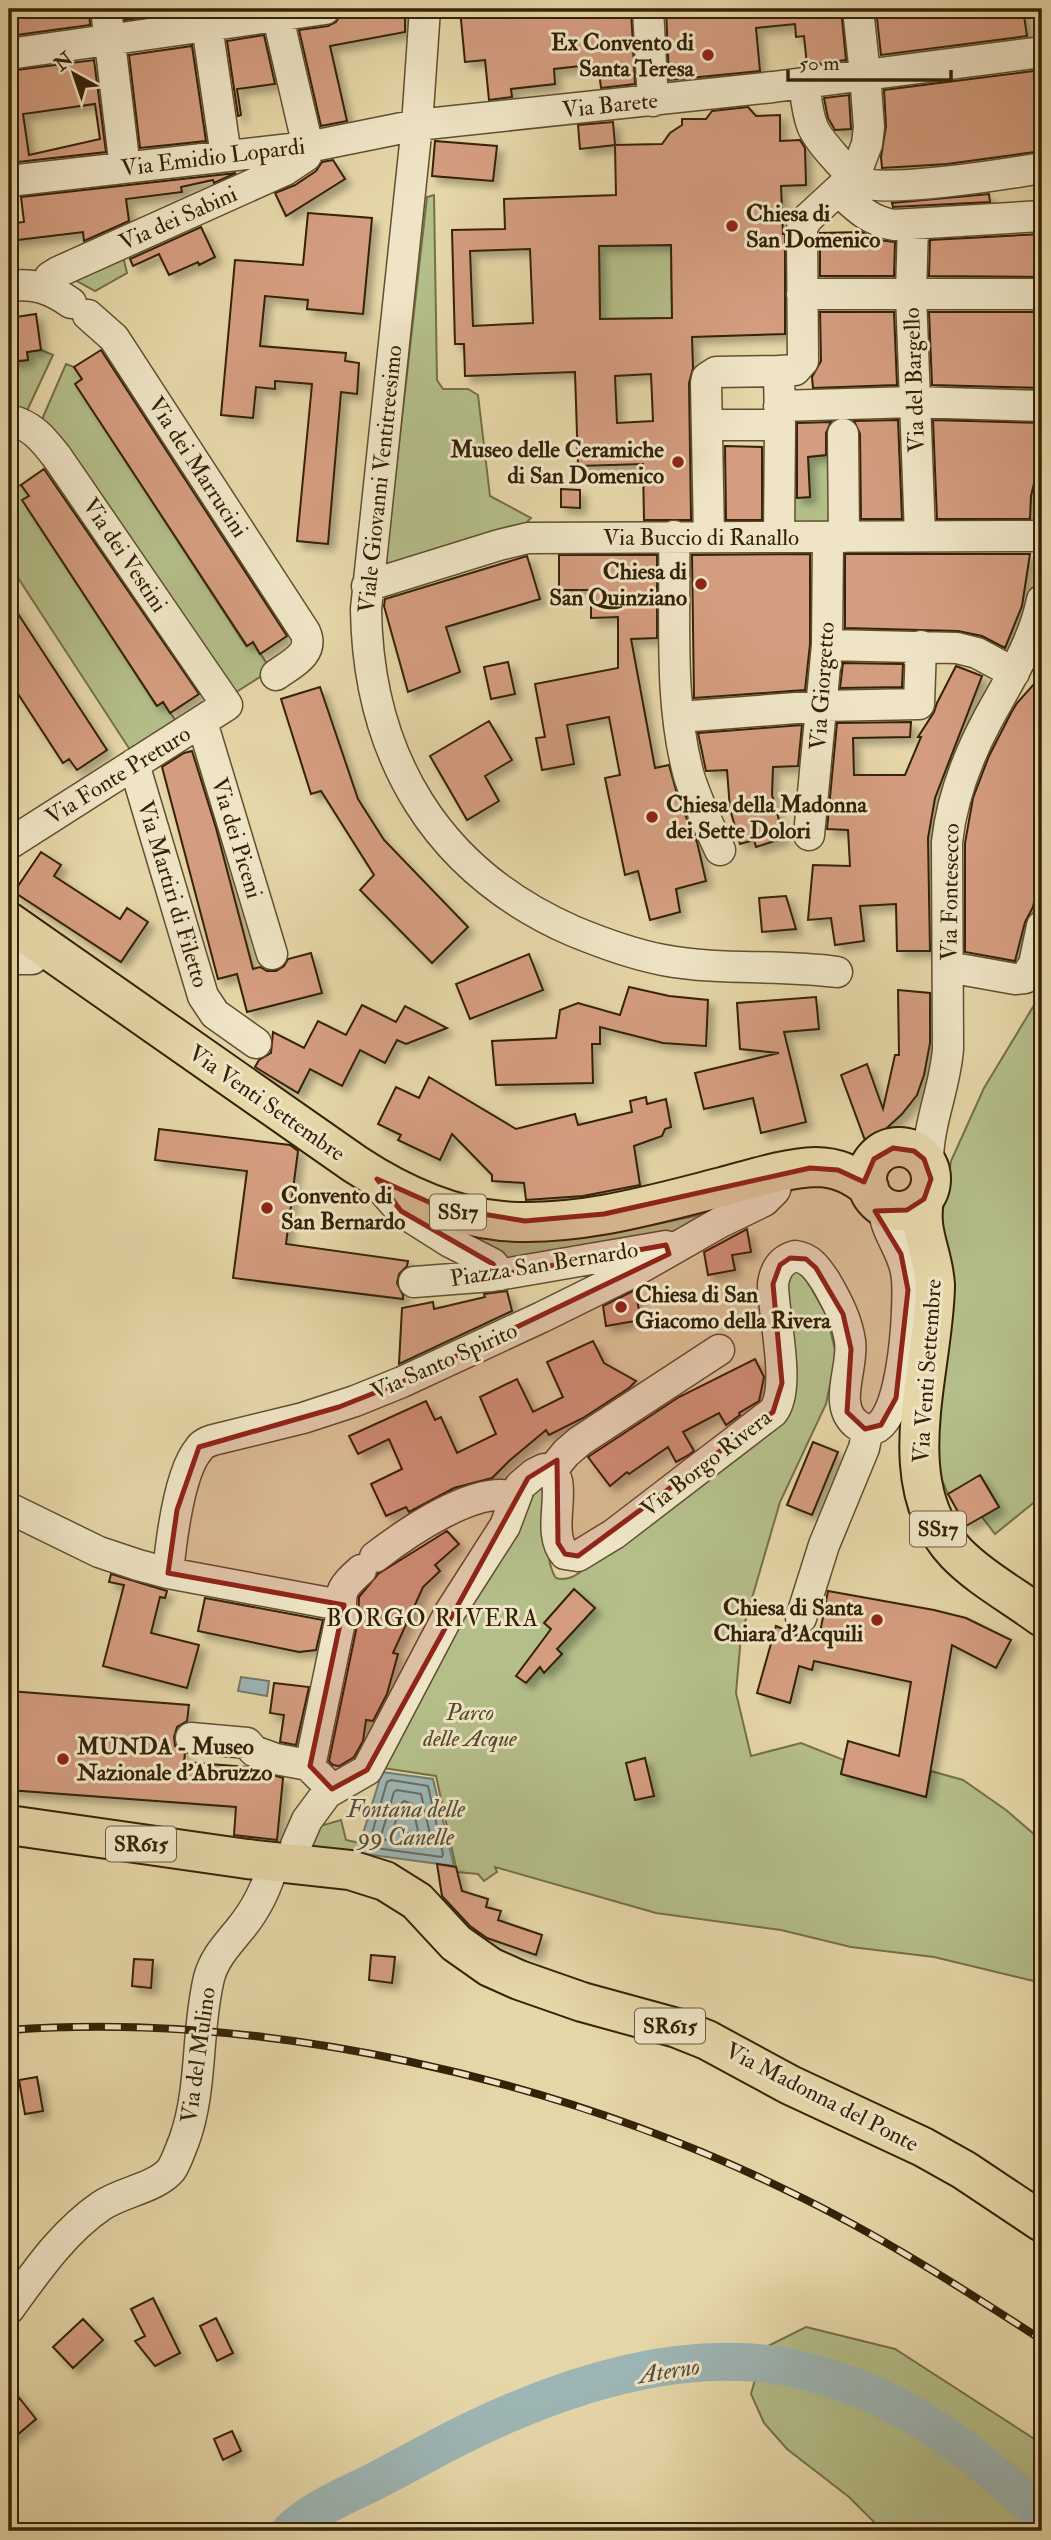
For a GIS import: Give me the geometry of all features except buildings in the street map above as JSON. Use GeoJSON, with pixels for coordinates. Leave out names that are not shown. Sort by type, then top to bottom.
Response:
{"type":"FeatureCollection","features":[{"type":"Feature","properties":{"kind":"main road","name":"Via Venti Settembre"},"geometry":{"type":"LineString","coordinates":[[9,922],[377,1179],[392,1188],[440,1207],[483,1218],[526,1221],[604,1214],[810,1168],[895,1175],[921,1223],[933,1263],[935,1285],[920,1433],[921,1474],[928,1507],[942,1535],[958,1555],[1042,1617]]}},
{"type":"Feature","properties":{"kind":"main road","name":"SR615"},"geometry":{"type":"LineString","coordinates":[[9,1825],[289,1857]]}},
{"type":"Feature","properties":{"kind":"main road","name":"Via Madonna del Ponte"},"geometry":{"type":"LineString","coordinates":[[289,1857],[351,1870],[385,1881],[417,1901],[456,1943],[490,1967],[519,1980],[707,2040],[790,2085],[923,2147],[964,2170],[1042,2222]]}},
{"type":"Feature","properties":{"kind":"street"},"geometry":{"type":"LineString","coordinates":[[106,9],[125,168]]}},
{"type":"Feature","properties":{"kind":"street"},"geometry":{"type":"LineString","coordinates":[[9,54],[207,26],[277,12],[325,9]]}},
{"type":"Feature","properties":{"kind":"street","name":"Viale Giovanni Ventitreesimo"},"geometry":{"type":"LineString","coordinates":[[425,9],[417,125],[367,586],[368,656],[386,735],[411,792],[427,818],[480,873],[526,907],[595,940],[629,951],[695,965],[837,972]]}},
{"type":"Feature","properties":{"kind":"street"},"geometry":{"type":"LineString","coordinates":[[648,9],[653,101]]}},
{"type":"Feature","properties":{"kind":"street"},"geometry":{"type":"LineString","coordinates":[[709,536],[706,381],[716,372],[793,371],[801,365],[802,228],[807,219],[846,183],[864,155],[868,135],[859,9]]}},
{"type":"Feature","properties":{"kind":"street"},"geometry":{"type":"LineString","coordinates":[[277,12],[308,147]]}},
{"type":"Feature","properties":{"kind":"street"},"geometry":{"type":"LineString","coordinates":[[207,26],[226,156]]}},
{"type":"Feature","properties":{"kind":"street","name":"Via Barete"},"geometry":{"type":"LineString","coordinates":[[417,125],[653,101],[1042,52]]}},
{"type":"Feature","properties":{"kind":"street"},"geometry":{"type":"LineString","coordinates":[[804,83],[815,132],[846,183],[858,210],[874,220],[894,225],[1042,216]]}},
{"type":"Feature","properties":{"kind":"street","name":"Via Emidio Lopardi"},"geometry":{"type":"LineString","coordinates":[[9,181],[308,147],[417,125]]}},
{"type":"Feature","properties":{"kind":"street","name":"Via dei Sabini"},"geometry":{"type":"LineString","coordinates":[[69,302],[50,277],[288,169],[306,156],[308,147]]}},
{"type":"Feature","properties":{"kind":"street"},"geometry":{"type":"LineString","coordinates":[[846,183],[892,185],[984,177],[1042,168]]}},
{"type":"Feature","properties":{"kind":"street","name":"Via del Bargello"},"geometry":{"type":"LineString","coordinates":[[913,224],[911,294],[920,536]]}},
{"type":"Feature","properties":{"kind":"street"},"geometry":{"type":"LineString","coordinates":[[9,286],[34,284],[69,302]]}},
{"type":"Feature","properties":{"kind":"street"},"geometry":{"type":"LineString","coordinates":[[802,294],[1042,294]]}},
{"type":"Feature","properties":{"kind":"street","name":"Via dei Marrucini"},"geometry":{"type":"LineString","coordinates":[[69,302],[114,338],[308,636],[307,650],[275,674]]}},
{"type":"Feature","properties":{"kind":"street"},"geometry":{"type":"LineString","coordinates":[[779,371],[779,537]]}},
{"type":"Feature","properties":{"kind":"street"},"geometry":{"type":"LineString","coordinates":[[707,425],[780,416],[843,417],[914,402],[1042,406]]}},
{"type":"Feature","properties":{"kind":"street","name":"Via Giorgetto"},"geometry":{"type":"LineString","coordinates":[[809,835],[836,537],[843,417]]}},
{"type":"Feature","properties":{"kind":"street","name":"Via dei Vestini"},"geometry":{"type":"LineString","coordinates":[[9,420],[34,430],[59,460],[228,705]]}},
{"type":"Feature","properties":{"kind":"street"},"geometry":{"type":"LineString","coordinates":[[674,536],[679,717],[686,761],[695,793],[720,850]]}},
{"type":"Feature","properties":{"kind":"street","name":"Via Buccio di Ranallo"},"geometry":{"type":"LineString","coordinates":[[367,586],[528,538],[1042,536]]}},
{"type":"Feature","properties":{"kind":"street","name":"Via Fontesecco"},"geometry":{"type":"LineString","coordinates":[[895,1175],[942,1088],[947,1063],[947,842],[956,790],[971,754],[1028,669],[1034,628],[1042,600]]}},
{"type":"Feature","properties":{"kind":"street"},"geometry":{"type":"LineString","coordinates":[[827,645],[967,649],[1028,669]]}},
{"type":"Feature","properties":{"kind":"street"},"geometry":{"type":"LineString","coordinates":[[679,717],[822,706],[919,704],[921,646]]}},
{"type":"Feature","properties":{"kind":"street","name":"Via Fonte Preturo"},"geometry":{"type":"LineString","coordinates":[[9,844],[228,705]]}},
{"type":"Feature","properties":{"kind":"street","name":"Via dei Piceni"},"geometry":{"type":"LineString","coordinates":[[202,722],[272,954]]}},
{"type":"Feature","properties":{"kind":"street","name":"Via Martiri di Filetto"},"geometry":{"type":"LineString","coordinates":[[134,764],[203,996],[215,1014],[256,1043]]}},
{"type":"Feature","properties":{"kind":"street"},"geometry":{"type":"LineString","coordinates":[[948,967],[1015,979],[1026,978],[1034,964],[1042,926]]}},
{"type":"Feature","properties":{"kind":"street"},"geometry":{"type":"LineString","coordinates":[[9,960],[32,959],[44,947]]}},
{"type":"Feature","properties":{"kind":"street","name":"Via Santo Spirito"},"geometry":{"type":"LineString","coordinates":[[168,1573],[177,1510],[195,1455],[202,1445],[249,1429],[340,1407],[402,1382],[635,1271],[770,1196],[779,1182],[779,1173]]}},
{"type":"Feature","properties":{"kind":"street"},"geometry":{"type":"LineString","coordinates":[[801,1618],[824,1545],[864,1448],[868,1429],[877,1428],[886,1420],[896,1398],[908,1297],[901,1254],[887,1227],[895,1175]]}},
{"type":"Feature","properties":{"kind":"street"},"geometry":{"type":"LineString","coordinates":[[377,1179],[383,1193],[401,1211],[450,1242],[492,1264],[499,1275]]}},
{"type":"Feature","properties":{"kind":"street","name":"Piazza San Bernardo"},"geometry":{"type":"LineString","coordinates":[[414,1282],[499,1275],[655,1247],[674,1248]]}},
{"type":"Feature","properties":{"kind":"street","name":"Via Borgo Rivera"},"geometry":{"type":"LineString","coordinates":[[552,1471],[559,1480],[555,1519],[558,1543],[567,1555],[578,1556],[614,1534],[723,1449],[768,1418],[778,1407],[782,1394],[773,1295],[774,1276],[780,1265],[795,1256],[806,1259],[816,1268],[843,1314],[851,1349],[844,1403],[853,1420],[868,1429]]}},
{"type":"Feature","properties":{"kind":"street"},"geometry":{"type":"LineString","coordinates":[[191,1738],[247,1743],[254,1751],[310,1766],[332,1799],[369,1766],[450,1612],[505,1526],[515,1497],[524,1482],[544,1469],[552,1471],[580,1441],[719,1350]]}},
{"type":"Feature","properties":{"kind":"street"},"geometry":{"type":"LineString","coordinates":[[310,1766],[341,1617],[340,1595],[344,1587],[368,1563],[422,1524],[472,1500],[496,1494],[515,1497]]}},
{"type":"Feature","properties":{"kind":"street"},"geometry":{"type":"LineString","coordinates":[[9,1508],[99,1552],[168,1573],[340,1605]]}},
{"type":"Feature","properties":{"kind":"street","name":"Via del Mulino"},"geometry":{"type":"LineString","coordinates":[[9,2309],[54,2249],[78,2224],[117,2197],[159,2180],[173,2166],[194,2106],[206,1992],[211,1972],[220,1955],[248,1919],[266,1884],[289,1857],[303,1827],[332,1799]]}},
{"type":"Feature","properties":{"kind":"highlighted area"},"geometry":{"type":"Polygon","coordinates":[[[893,1148],[914,1151],[924,1159],[931,1179],[924,1199],[907,1210],[875,1211],[901,1254],[908,1290],[896,1398],[881,1425],[865,1429],[847,1412],[851,1349],[843,1314],[816,1268],[806,1259],[790,1258],[780,1265],[773,1284],[782,1383],[773,1412],[578,1556],[565,1554],[558,1543],[557,1460],[528,1478],[367,1770],[332,1789],[310,1766],[344,1605],[168,1573],[177,1510],[199,1447],[339,1407],[402,1382],[669,1254],[666,1245],[499,1275],[493,1264],[401,1211],[377,1179],[440,1207],[525,1221],[604,1214],[810,1168],[838,1170],[864,1182],[874,1159],[893,1148]]]}},
{"type":"Feature","properties":{"kind":"green space"},"geometry":{"type":"Polygon","coordinates":[[[434,195],[437,380],[443,389],[468,389],[478,395],[490,496],[531,518],[521,528],[385,568],[427,197],[434,195]]]}},
{"type":"Feature","properties":{"kind":"green space"},"geometry":{"type":"Polygon","coordinates":[[[671,245],[672,318],[600,319],[599,246],[671,245]]]}},
{"type":"Feature","properties":{"kind":"green space"},"geometry":{"type":"Polygon","coordinates":[[[122,252],[127,273],[95,291],[68,276],[122,252]]]}},
{"type":"Feature","properties":{"kind":"green space"},"geometry":{"type":"Polygon","coordinates":[[[41,350],[53,355],[24,417],[9,413],[9,362],[28,360],[27,352],[41,350]]]}},
{"type":"Feature","properties":{"kind":"green space"},"geometry":{"type":"Polygon","coordinates":[[[66,364],[74,367],[82,379],[76,384],[246,646],[253,642],[271,670],[230,696],[40,424],[66,364]]]}},
{"type":"Feature","properties":{"kind":"green space"},"geometry":{"type":"Polygon","coordinates":[[[837,454],[838,530],[784,529],[784,498],[810,497],[808,457],[837,454]]]}},
{"type":"Feature","properties":{"kind":"green space"},"geometry":{"type":"Polygon","coordinates":[[[9,480],[21,485],[29,496],[23,500],[156,705],[163,702],[180,727],[134,756],[9,564],[9,480]]]}},
{"type":"Feature","properties":{"kind":"green space"},"geometry":{"type":"Polygon","coordinates":[[[1042,992],[1042,1496],[995,1534],[982,1517],[999,1507],[981,1476],[948,1494],[935,1464],[942,1216],[951,1161],[984,1088],[1042,992]]]}},
{"type":"Feature","properties":{"kind":"green space"},"geometry":{"type":"Polygon","coordinates":[[[714,1212],[689,1239],[496,1261],[437,1221],[561,1238],[657,1224],[714,1212]]]}},
{"type":"Feature","properties":{"kind":"green space","name":"Parco delle Acque"},"geometry":{"type":"Polygon","coordinates":[[[792,1268],[803,1274],[827,1316],[835,1350],[834,1366],[826,1404],[780,1502],[741,1636],[736,1693],[751,1756],[801,1743],[844,1760],[841,1774],[926,1797],[931,1771],[963,1780],[1006,1810],[1042,1841],[1042,1983],[934,1957],[851,1947],[781,1930],[656,1913],[495,1867],[497,1872],[484,1881],[478,1874],[457,1872],[436,1776],[383,1768],[528,1494],[545,1485],[549,1560],[556,1578],[568,1578],[584,1569],[661,1508],[770,1433],[784,1290],[792,1268]]]}},
{"type":"Feature","properties":{"kind":"green space"},"geometry":{"type":"Polygon","coordinates":[[[341,1820],[346,1840],[360,1843],[357,1853],[308,1847],[320,1826],[341,1820]]]}},
{"type":"Feature","properties":{"kind":"green space"},"geometry":{"type":"Polygon","coordinates":[[[806,2327],[895,2349],[1036,2440],[1042,2440],[1042,2531],[883,2531],[849,2497],[787,2449],[764,2423],[751,2394],[764,2348],[806,2327]]]}},
{"type":"Feature","properties":{"kind":"water"},"geometry":{"type":"Polygon","coordinates":[[[241,1677],[269,1681],[267,1696],[238,1691],[241,1677]]]}},
{"type":"Feature","properties":{"kind":"water","name":"Fontana delle 99 Canelle"},"geometry":{"type":"Polygon","coordinates":[[[382,1772],[433,1779],[454,1866],[357,1853],[382,1772]]]}},
{"type":"Feature","properties":{"kind":"waterway","name":"Aterno"},"geometry":{"type":"LineString","coordinates":[[290,2531],[329,2504],[437,2448],[545,2399],[622,2375],[662,2367],[740,2362],[779,2366],[818,2375],[893,2404],[952,2441],[1042,2514]]}},
{"type":"Feature","properties":{"kind":"railway"},"geometry":{"type":"LineString","coordinates":[[9,2030],[106,2027],[206,2031],[308,2043],[409,2062],[509,2086],[607,2116],[701,2152],[790,2192],[887,2243],[1042,2340]]}},
{"type":"Feature","properties":{"kind":"place","name":"Ex Convento di Santa Teresa"},"geometry":{"type":"Point","coordinates":[708,55]}},
{"type":"Feature","properties":{"kind":"place","name":"Chiesa di San Domenico"},"geometry":{"type":"Point","coordinates":[732,226]}},
{"type":"Feature","properties":{"kind":"place","name":"Museo delle Ceramiche di San Domenico"},"geometry":{"type":"Point","coordinates":[678,462]}},
{"type":"Feature","properties":{"kind":"place","name":"Chiesa di San Quinziano"},"geometry":{"type":"Point","coordinates":[701,584]}},
{"type":"Feature","properties":{"kind":"place","name":"Chiesa della Madonna dei Sette Dolori"},"geometry":{"type":"Point","coordinates":[652,817]}},
{"type":"Feature","properties":{"kind":"place","name":"Convento di San Bernardo"},"geometry":{"type":"Point","coordinates":[267,1208]}},
{"type":"Feature","properties":{"kind":"place","name":"Chiesa di San Giacomo della Rivera"},"geometry":{"type":"Point","coordinates":[621,1307]}},
{"type":"Feature","properties":{"kind":"place","name":"Chiesa di Santa Chiara d'Acquili"},"geometry":{"type":"Point","coordinates":[877,1620]}},
{"type":"Feature","properties":{"kind":"place","name":"MUNDA - Museo Nazionale d’Abruzzo"},"geometry":{"type":"Point","coordinates":[63,1759]}},
{"type":"Feature","properties":{"kind":"district","name":"BORGO RIVERA"},"geometry":{"type":"Point","coordinates":[433,1618]}}]}
